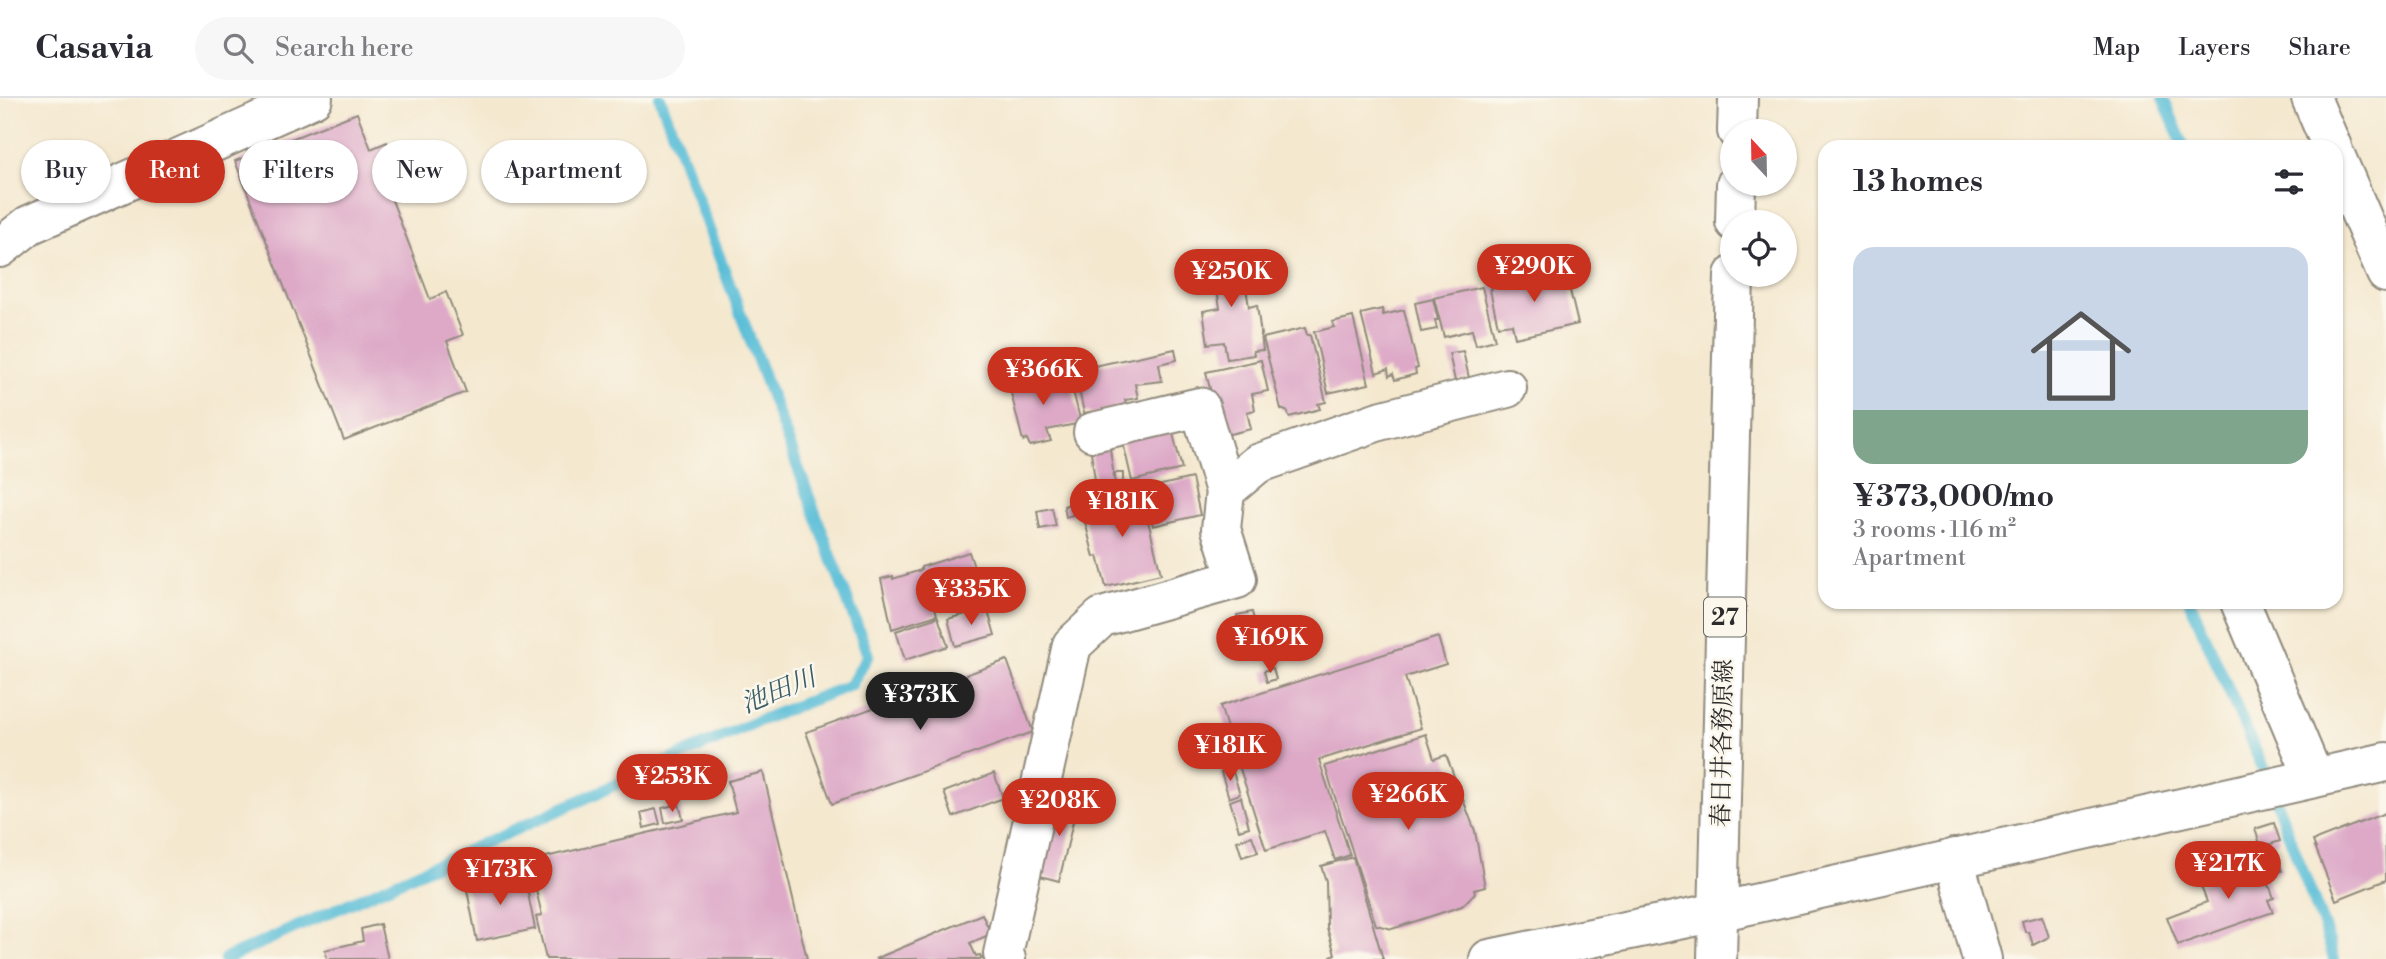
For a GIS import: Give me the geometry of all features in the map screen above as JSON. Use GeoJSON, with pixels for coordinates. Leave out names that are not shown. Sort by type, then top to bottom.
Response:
{"type":"FeatureCollection","features":[{"type":"Feature","properties":{"kind":"street"},"geometry":{"type":"LineString","coordinates":[[0,248],[29,225],[313,98]]}},
{"type":"Feature","properties":{"kind":"street"},"geometry":{"type":"LineString","coordinates":[[1737,119],[1738,98]]}},
{"type":"Feature","properties":{"kind":"street"},"geometry":{"type":"LineString","coordinates":[[2311,98],[2329,140]]}},
{"type":"Feature","properties":{"kind":"street"},"geometry":{"type":"LineString","coordinates":[[2343,172],[2386,273]]}},
{"type":"Feature","properties":{"kind":"street","name":"春日井各務原線"},"geometry":{"type":"LineString","coordinates":[[1717,959],[1734,287]]}},
{"type":"Feature","properties":{"kind":"street"},"geometry":{"type":"LineString","coordinates":[[1225,491],[1257,464],[1379,421],[1507,388]]}},
{"type":"Feature","properties":{"kind":"street"},"geometry":{"type":"LineString","coordinates":[[1006,959],[1003,954],[1072,645],[1102,617],[1237,579],[1221,529],[1225,491],[1199,407],[1093,432]]}},
{"type":"Feature","properties":{"kind":"street"},"geometry":{"type":"LineString","coordinates":[[2243,609],[2314,778]]}},
{"type":"Feature","properties":{"kind":"street"},"geometry":{"type":"LineString","coordinates":[[1489,959],[1718,912],[2386,762]]}},
{"type":"Feature","properties":{"kind":"street"},"geometry":{"type":"LineString","coordinates":[[1954,859],[1982,959]]}},
{"type":"Feature","properties":{"kind":"building"},"geometry":{"type":"Polygon","coordinates":[[[357,113],[372,149],[372,203],[393,203],[430,299],[446,292],[463,335],[447,341],[466,392],[344,440],[251,203],[358,203],[358,140],[288,140],[357,113]]]}},
{"type":"Feature","properties":{"kind":"building"},"geometry":{"type":"Polygon","coordinates":[[[1241,256],[1249,307],[1257,305],[1263,350],[1253,351],[1254,355],[1227,359],[1224,342],[1208,344],[1203,311],[1220,308],[1217,289],[1202,291],[1197,263],[1241,256]]]}},
{"type":"Feature","properties":{"kind":"building"},"geometry":{"type":"Polygon","coordinates":[[[1553,269],[1555,277],[1566,274],[1578,324],[1515,338],[1512,324],[1498,326],[1490,282],[1511,278],[1512,284],[1527,281],[1526,276],[1553,269]]]}},
{"type":"Feature","properties":{"kind":"building"},"geometry":{"type":"Polygon","coordinates":[[[1482,287],[1495,340],[1476,345],[1472,330],[1444,337],[1434,298],[1482,287]]]}},
{"type":"Feature","properties":{"kind":"building"},"geometry":{"type":"Polygon","coordinates":[[[1433,299],[1438,320],[1435,320],[1437,329],[1421,332],[1415,303],[1433,299]]]}},
{"type":"Feature","properties":{"kind":"building"},"geometry":{"type":"Polygon","coordinates":[[[1382,309],[1383,315],[1404,310],[1418,368],[1415,369],[1416,374],[1395,380],[1393,374],[1389,376],[1388,369],[1376,373],[1361,314],[1382,309]]]}},
{"type":"Feature","properties":{"kind":"building"},"geometry":{"type":"Polygon","coordinates":[[[1353,317],[1369,384],[1328,393],[1314,332],[1334,327],[1332,322],[1353,317]]]}},
{"type":"Feature","properties":{"kind":"building"},"geometry":{"type":"Polygon","coordinates":[[[1305,328],[1307,335],[1310,335],[1326,402],[1318,404],[1320,409],[1289,417],[1288,412],[1281,409],[1263,338],[1305,328]]]}},
{"type":"Feature","properties":{"kind":"building"},"geometry":{"type":"Polygon","coordinates":[[[1175,349],[1177,360],[1159,364],[1162,381],[1135,384],[1138,398],[1125,400],[1126,405],[1090,415],[1090,412],[1084,413],[1075,370],[1175,349]]]}},
{"type":"Feature","properties":{"kind":"building"},"geometry":{"type":"Polygon","coordinates":[[[1463,351],[1469,378],[1455,381],[1449,353],[1463,351]]]}},
{"type":"Feature","properties":{"kind":"building"},"geometry":{"type":"Polygon","coordinates":[[[1261,360],[1268,391],[1252,394],[1255,410],[1247,412],[1251,429],[1221,436],[1206,372],[1261,360]]]}},
{"type":"Feature","properties":{"kind":"building"},"geometry":{"type":"Polygon","coordinates":[[[1032,375],[1034,384],[1069,375],[1081,423],[1047,430],[1051,441],[1030,446],[1027,439],[1023,441],[1008,381],[1032,375]]]}},
{"type":"Feature","properties":{"kind":"building"},"geometry":{"type":"Polygon","coordinates":[[[1171,426],[1182,469],[1132,481],[1122,438],[1171,426]]]}},
{"type":"Feature","properties":{"kind":"building"},"geometry":{"type":"Polygon","coordinates":[[[1109,442],[1116,491],[1097,494],[1090,445],[1109,442]]]}},
{"type":"Feature","properties":{"kind":"building"},"geometry":{"type":"Polygon","coordinates":[[[1115,473],[1123,473],[1123,483],[1115,483],[1115,473]]]}},
{"type":"Feature","properties":{"kind":"building"},"geometry":{"type":"Polygon","coordinates":[[[1192,478],[1200,515],[1153,526],[1144,489],[1192,478]]]}},
{"type":"Feature","properties":{"kind":"building"},"geometry":{"type":"Polygon","coordinates":[[[1141,492],[1161,574],[1106,587],[1098,556],[1094,557],[1081,506],[1141,492]]]}},
{"type":"Feature","properties":{"kind":"building"},"geometry":{"type":"Polygon","coordinates":[[[1075,502],[1078,513],[1066,517],[1064,506],[1075,502]]]}},
{"type":"Feature","properties":{"kind":"building"},"geometry":{"type":"Polygon","coordinates":[[[1052,508],[1056,526],[1040,529],[1037,511],[1052,508]]]}},
{"type":"Feature","properties":{"kind":"building"},"geometry":{"type":"Polygon","coordinates":[[[969,552],[975,570],[932,584],[937,600],[933,601],[937,615],[892,629],[881,579],[893,576],[893,579],[969,552]]]}},
{"type":"Feature","properties":{"kind":"building"},"geometry":{"type":"Polygon","coordinates":[[[987,608],[995,635],[955,646],[948,619],[987,608]]]}},
{"type":"Feature","properties":{"kind":"building"},"geometry":{"type":"Polygon","coordinates":[[[1252,612],[1263,655],[1248,658],[1237,615],[1252,612]]]}},
{"type":"Feature","properties":{"kind":"building"},"geometry":{"type":"Polygon","coordinates":[[[938,617],[948,646],[905,660],[896,631],[938,617]]]}},
{"type":"Feature","properties":{"kind":"building"},"geometry":{"type":"Polygon","coordinates":[[[1438,637],[1446,664],[1405,677],[1421,728],[1319,760],[1350,855],[1335,860],[1325,831],[1266,850],[1220,706],[1438,637]]]}},
{"type":"Feature","properties":{"kind":"building"},"geometry":{"type":"Polygon","coordinates":[[[1007,660],[1033,732],[832,804],[806,732],[1007,660]]]}},
{"type":"Feature","properties":{"kind":"building"},"geometry":{"type":"Polygon","coordinates":[[[1273,668],[1276,679],[1267,682],[1264,671],[1273,668]]]}},
{"type":"Feature","properties":{"kind":"building"},"geometry":{"type":"Polygon","coordinates":[[[1426,734],[1434,759],[1446,755],[1475,831],[1485,887],[1474,890],[1475,893],[1462,906],[1392,929],[1376,925],[1325,766],[1426,734]]]}},
{"type":"Feature","properties":{"kind":"building"},"geometry":{"type":"Polygon","coordinates":[[[1232,769],[1240,794],[1229,798],[1221,772],[1232,769]]]}},
{"type":"Feature","properties":{"kind":"building"},"geometry":{"type":"Polygon","coordinates":[[[763,772],[807,959],[546,959],[536,917],[542,915],[529,861],[736,812],[728,781],[763,772]]]}},
{"type":"Feature","properties":{"kind":"building"},"geometry":{"type":"Polygon","coordinates":[[[994,773],[1003,798],[953,817],[944,792],[994,773]]]}},
{"type":"Feature","properties":{"kind":"building"},"geometry":{"type":"Polygon","coordinates":[[[1059,796],[1078,801],[1059,881],[1040,876],[1059,796]]]}},
{"type":"Feature","properties":{"kind":"building"},"geometry":{"type":"Polygon","coordinates":[[[1241,797],[1249,827],[1239,830],[1230,801],[1241,797]]]}},
{"type":"Feature","properties":{"kind":"building"},"geometry":{"type":"Polygon","coordinates":[[[679,804],[683,819],[665,823],[662,808],[679,804]]]}},
{"type":"Feature","properties":{"kind":"building"},"geometry":{"type":"Polygon","coordinates":[[[656,809],[660,824],[644,828],[641,813],[656,809]]]}},
{"type":"Feature","properties":{"kind":"building"},"geometry":{"type":"Polygon","coordinates":[[[2385,813],[2386,880],[2336,900],[2313,841],[2385,813]]]}},
{"type":"Feature","properties":{"kind":"building"},"geometry":{"type":"Polygon","coordinates":[[[2274,823],[2280,841],[2261,847],[2255,829],[2274,823]]]}},
{"type":"Feature","properties":{"kind":"building"},"geometry":{"type":"Polygon","coordinates":[[[1252,836],[1258,852],[1242,857],[1237,841],[1252,836]]]}},
{"type":"Feature","properties":{"kind":"building"},"geometry":{"type":"Polygon","coordinates":[[[2276,855],[2282,871],[2266,877],[2274,898],[2268,900],[2273,912],[2178,945],[2167,917],[2207,902],[2200,884],[2229,873],[2228,870],[2276,855]]]}},
{"type":"Feature","properties":{"kind":"building"},"geometry":{"type":"Polygon","coordinates":[[[1353,857],[1383,959],[1332,959],[1331,956],[1335,954],[1327,928],[1326,881],[1321,866],[1353,857]]]}},
{"type":"Feature","properties":{"kind":"building"},"geometry":{"type":"Polygon","coordinates":[[[524,873],[535,929],[477,941],[466,885],[524,873]]]}},
{"type":"Feature","properties":{"kind":"building"},"geometry":{"type":"Polygon","coordinates":[[[982,914],[991,934],[970,943],[976,956],[980,955],[982,959],[875,959],[982,914]]]}},
{"type":"Feature","properties":{"kind":"building"},"geometry":{"type":"Polygon","coordinates":[[[2042,916],[2049,937],[2033,945],[2022,921],[2042,916]]]}},
{"type":"Feature","properties":{"kind":"building"},"geometry":{"type":"Polygon","coordinates":[[[380,924],[388,959],[327,959],[325,950],[363,941],[361,929],[380,924]]]}},
{"type":"Feature","properties":{"kind":"waterway","name":"池田川"},"geometry":{"type":"LineString","coordinates":[[225,959],[758,721],[851,685],[868,655],[660,98]]}},
{"type":"Feature","properties":{"kind":"waterway"},"geometry":{"type":"LineString","coordinates":[[2163,98],[2181,140]]}},
{"type":"Feature","properties":{"kind":"waterway"},"geometry":{"type":"LineString","coordinates":[[2193,609],[2266,775],[2334,959]]}}]}
